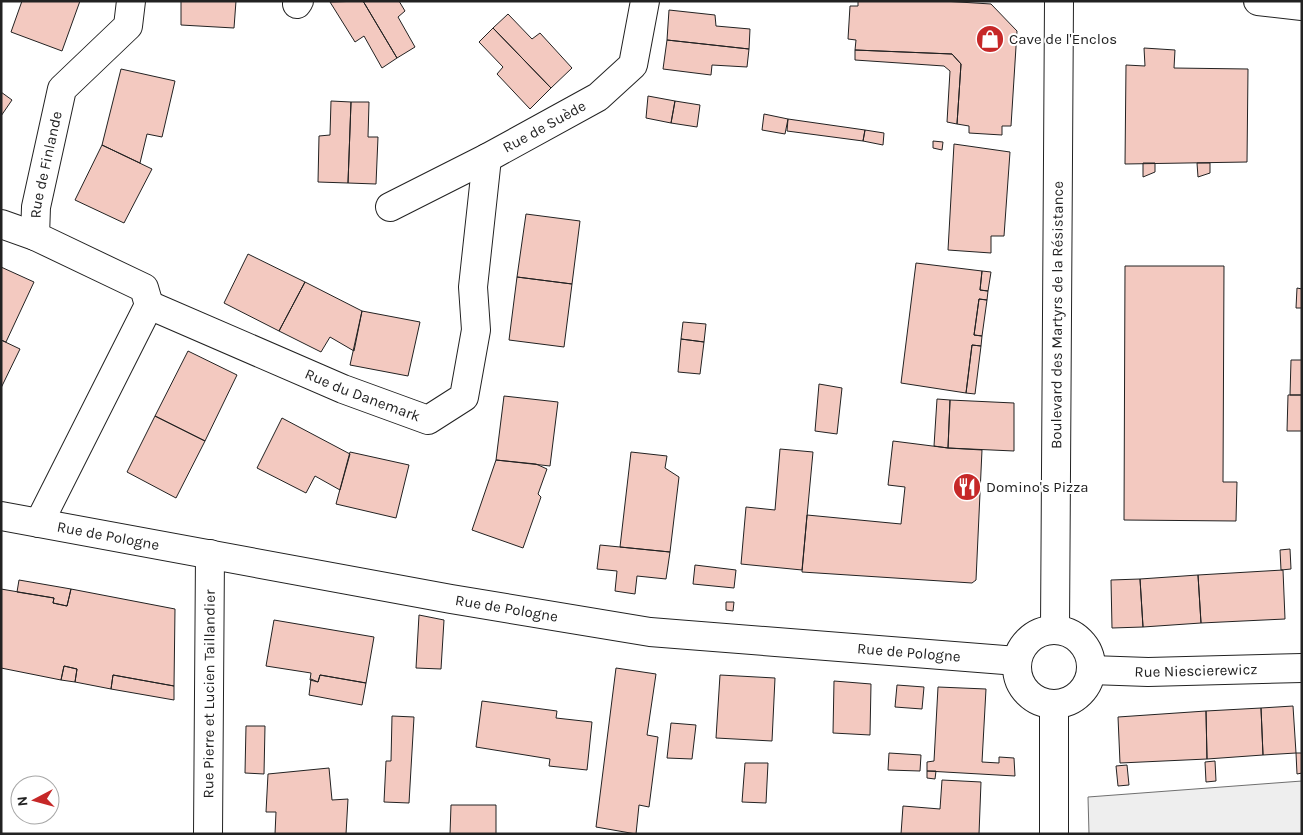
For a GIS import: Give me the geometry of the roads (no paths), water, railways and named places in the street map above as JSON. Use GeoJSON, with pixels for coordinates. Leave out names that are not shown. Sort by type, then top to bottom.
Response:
{"type":"FeatureCollection","features":[{"type":"Feature","properties":{"kind":"street","name":"Rue de Finlande"},"geometry":{"type":"LineString","coordinates":[[131,1],[128,26],[62,89],[36,207],[35,236],[147,297]]}},
{"type":"Feature","properties":{"kind":"street","name":"Rue de Suède"},"geometry":{"type":"LineString","coordinates":[[390,207],[487,158],[598,97],[633,65],[644,1]]}},
{"type":"Feature","properties":{"kind":"street","name":"Boulevard des Martyrs de la Résistance"},"geometry":{"type":"LineString","coordinates":[[1055,629],[1059,1]]}},
{"type":"Feature","properties":{"kind":"street"},"geometry":{"type":"LineString","coordinates":[[1258,1],[1302,6]]}},
{"type":"Feature","properties":{"kind":"street","name":"Rue du Danemark"},"geometry":{"type":"LineString","coordinates":[[147,297],[343,390],[428,420],[464,397],[476,330],[473,287],[487,158]]}},
{"type":"Feature","properties":{"kind":"street"},"geometry":{"type":"LineString","coordinates":[[1,224],[35,236]]}},
{"type":"Feature","properties":{"kind":"street"},"geometry":{"type":"LineString","coordinates":[[39,523],[147,297]]}},
{"type":"Feature","properties":{"kind":"street","name":"Rue de Pologne"},"geometry":{"type":"LineString","coordinates":[[1,516],[451,599],[650,632],[1017,661]]}},
{"type":"Feature","properties":{"kind":"street","name":"Rue Pierre et Lucien Taillandier"},"geometry":{"type":"LineString","coordinates":[[208,834],[210,554]]}},
{"type":"Feature","properties":{"kind":"street"},"geometry":{"type":"LineString","coordinates":[[1055,629],[1066,631],[1077,637],[1085,647],[1091,670],[1089,680],[1075,698],[1054,704],[1042,702],[1030,696],[1022,687],[1017,674],[1017,661],[1020,651],[1030,638],[1044,630],[1055,629]]}},
{"type":"Feature","properties":{"kind":"street","name":"Rue Niescierewicz"},"geometry":{"type":"LineString","coordinates":[[1091,670],[1148,672],[1302,668]]}},
{"type":"Feature","properties":{"kind":"street"},"geometry":{"type":"LineString","coordinates":[[1054,704],[1054,834]]}},
{"type":"Feature","properties":{"kind":"place","name":"Cave de l'Enclos"},"geometry":{"type":"Point","coordinates":[990,39]}},
{"type":"Feature","properties":{"kind":"place","name":"Domino's Pizza"},"geometry":{"type":"Point","coordinates":[967,487]}}]}
